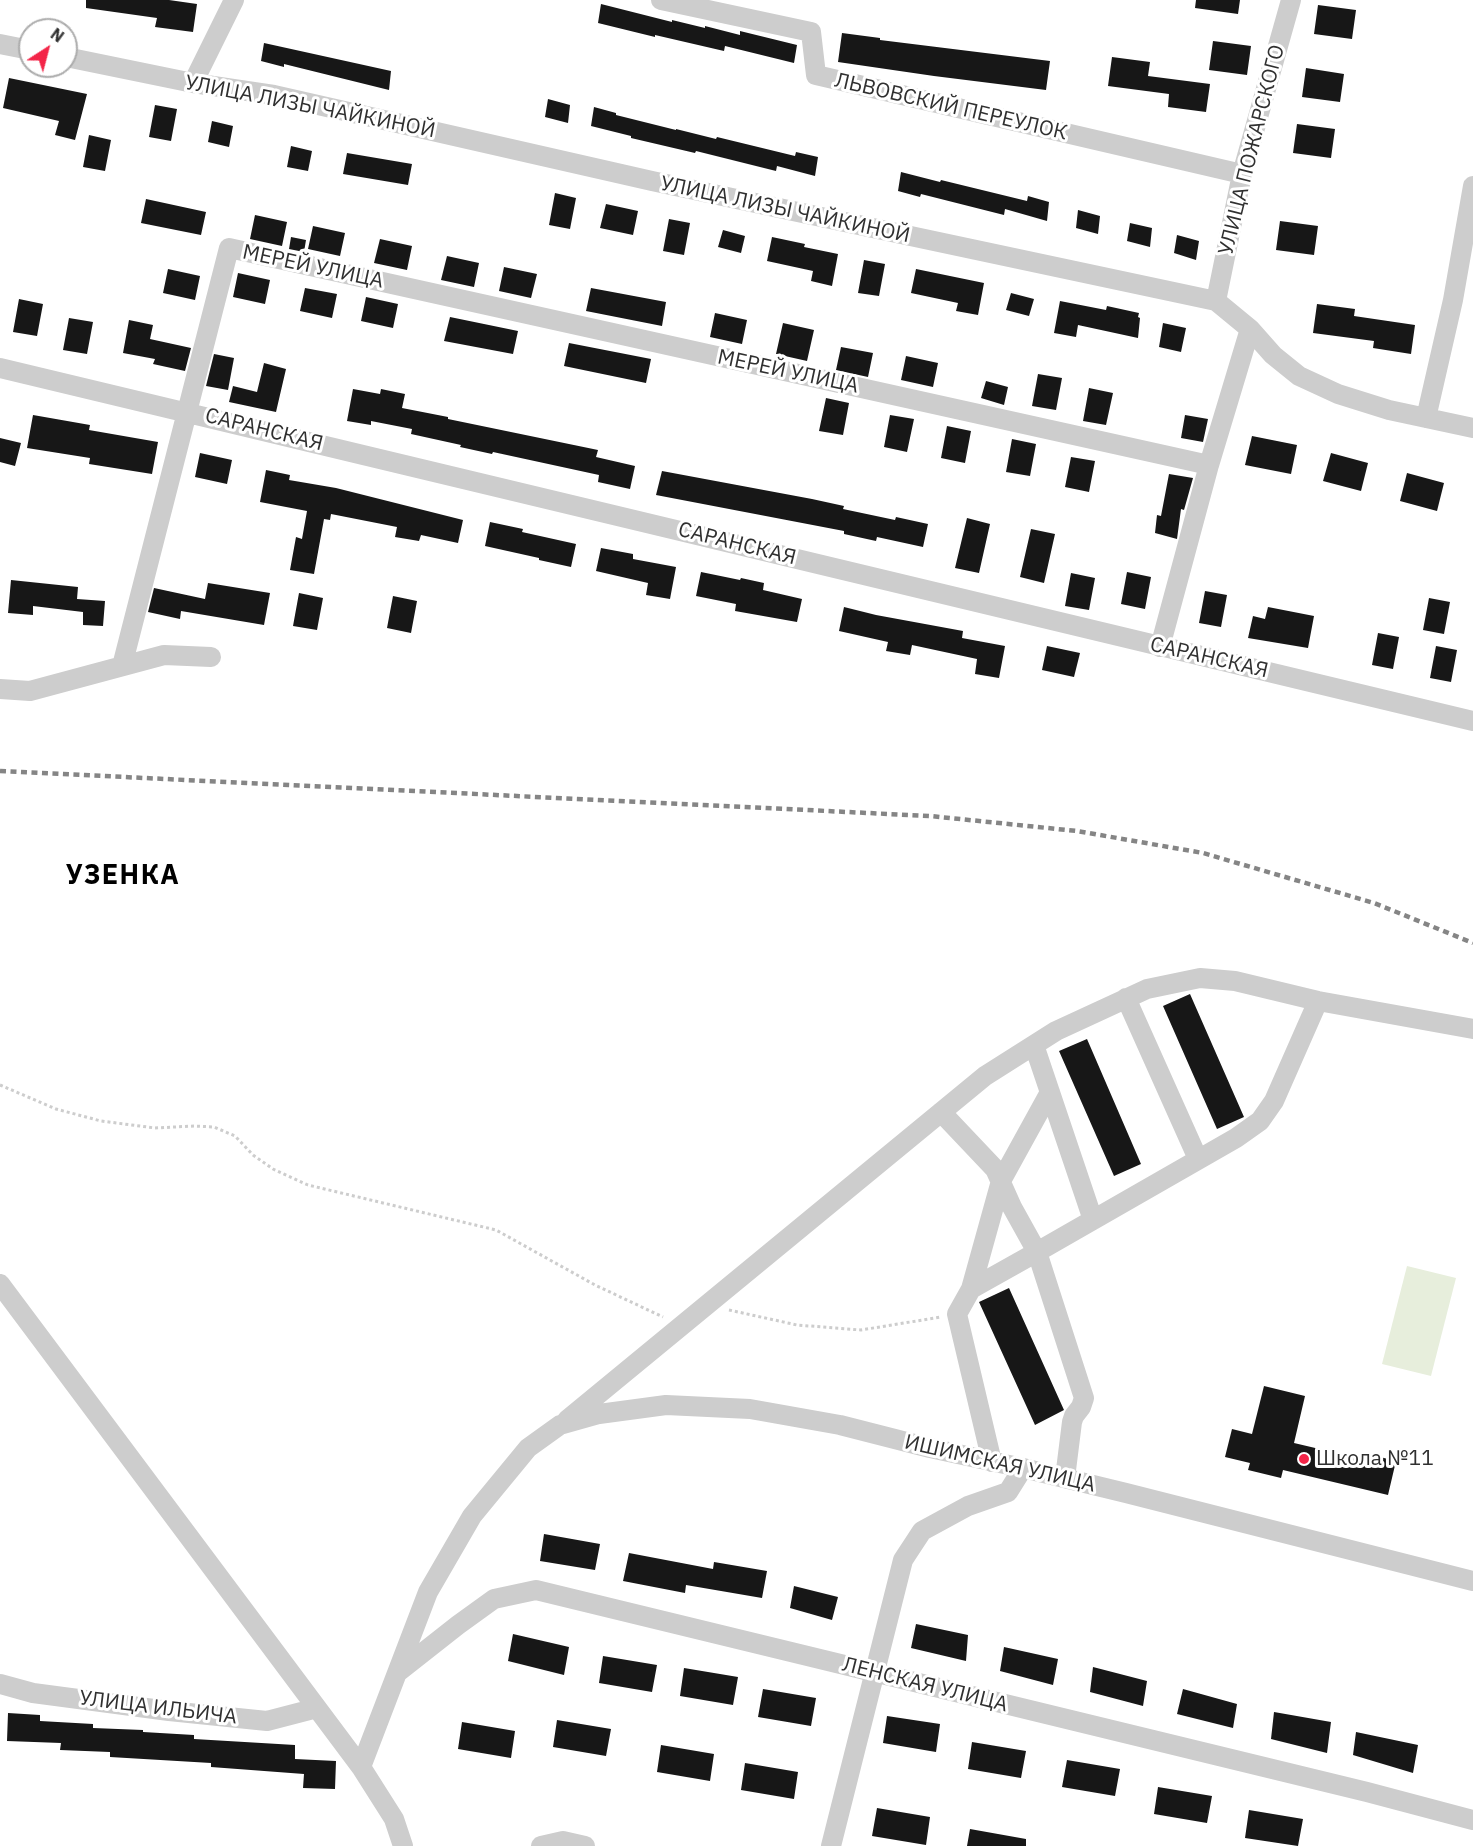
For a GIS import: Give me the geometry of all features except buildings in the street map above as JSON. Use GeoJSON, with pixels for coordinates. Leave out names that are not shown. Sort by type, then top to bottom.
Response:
{"type":"FeatureCollection","features":[{"type":"Feature","properties":{"kind":"street"},"geometry":{"type":"LineString","coordinates":[[193,83],[234,0]]}},
{"type":"Feature","properties":{"kind":"street","name":"ЛЬВОВСКИЙ ПЕРЕУЛОК"},"geometry":{"type":"LineString","coordinates":[[661,0],[811,32],[816,75],[1242,174]]}},
{"type":"Feature","properties":{"kind":"street","name":"УЛИЦА ПОЖАРСКОГО"},"geometry":{"type":"LineString","coordinates":[[1216,302],[1242,174],[1291,0]]}},
{"type":"Feature","properties":{"kind":"street"},"geometry":{"type":"LineString","coordinates":[[0,44],[18,48]]}},
{"type":"Feature","properties":{"kind":"street","name":"УЛИЦА ЛИЗЫ ЧАЙКИНОЙ"},"geometry":{"type":"LineString","coordinates":[[78,59],[193,83],[274,95],[652,181],[1216,302],[1250,329],[1273,355],[1299,376],[1338,394],[1389,410],[1473,428]]}},
{"type":"Feature","properties":{"kind":"street"},"geometry":{"type":"LineString","coordinates":[[1425,418],[1453,300],[1473,186]]}},
{"type":"Feature","properties":{"kind":"street","name":"МЕРЕЙ УЛИЦА"},"geometry":{"type":"LineString","coordinates":[[187,411],[229,248],[1209,465]]}},
{"type":"Feature","properties":{"kind":"street"},"geometry":{"type":"LineString","coordinates":[[1160,647],[1209,465],[1250,329]]}},
{"type":"Feature","properties":{"kind":"street","name":"САРАНСКАЯ"},"geometry":{"type":"LineString","coordinates":[[0,368],[1473,721]]}},
{"type":"Feature","properties":{"kind":"street"},"geometry":{"type":"LineString","coordinates":[[122,666],[187,411]]}},
{"type":"Feature","properties":{"kind":"street"},"geometry":{"type":"LineString","coordinates":[[0,689],[30,690],[164,655],[211,657]]}},
{"type":"Feature","properties":{"kind":"street"},"geometry":{"type":"LineString","coordinates":[[560,1425],[985,1076],[1056,1031],[1148,989],[1200,978],[1235,981],[1318,1001],[1473,1029]]}},
{"type":"Feature","properties":{"kind":"street"},"geometry":{"type":"LineString","coordinates":[[1126,999],[1198,1159]]}},
{"type":"Feature","properties":{"kind":"street"},"geometry":{"type":"LineString","coordinates":[[971,1289],[1236,1138],[1260,1121],[1267,1112],[1318,1001]]}},
{"type":"Feature","properties":{"kind":"street"},"geometry":{"type":"LineString","coordinates":[[1034,1045],[1093,1220]]}},
{"type":"Feature","properties":{"kind":"street"},"geometry":{"type":"LineString","coordinates":[[992,1462],[957,1314],[971,1289],[1001,1181],[1050,1092]]}},
{"type":"Feature","properties":{"kind":"street"},"geometry":{"type":"LineString","coordinates":[[941,1112],[995,1169],[1037,1252],[1084,1398],[1072,1422],[1065,1478]]}},
{"type":"Feature","properties":{"kind":"street"},"geometry":{"type":"LineString","coordinates":[[0,1284],[361,1767],[394,1819],[403,1846]]}},
{"type":"Feature","properties":{"kind":"street","name":"ИШИМСКАЯ УЛИЦА"},"geometry":{"type":"LineString","coordinates":[[361,1767],[428,1592],[472,1516],[528,1448],[560,1425],[599,1414],[666,1405],[750,1409],[840,1425],[1065,1478],[1473,1581]]}},
{"type":"Feature","properties":{"kind":"street"},"geometry":{"type":"LineString","coordinates":[[831,1846],[903,1560],[922,1531],[968,1506],[1008,1492],[1023,1468]]}},
{"type":"Feature","properties":{"kind":"street","name":"ЛЕНСКАЯ УЛИЦА"},"geometry":{"type":"LineString","coordinates":[[398,1673],[458,1624],[494,1599],[536,1590],[1367,1792],[1473,1820]]}},
{"type":"Feature","properties":{"kind":"street","name":"УЛИЦА ИЛЬИЧА"},"geometry":{"type":"LineString","coordinates":[[0,1684],[44,1694],[169,1711],[267,1721],[316,1708]]}},
{"type":"Feature","properties":{"kind":"street"},"geometry":{"type":"LineString","coordinates":[[541,1846],[562,1841],[585,1846]]}},
{"type":"Feature","properties":{"kind":"path"},"geometry":{"type":"LineString","coordinates":[[0,1084],[56,1109],[101,1121],[155,1128],[214,1127],[235,1136],[254,1155],[273,1169],[308,1185],[496,1230],[595,1285],[681,1326]]}},
{"type":"Feature","properties":{"kind":"path"},"geometry":{"type":"LineString","coordinates":[[707,1305],[797,1325],[861,1330],[957,1314]]}},
{"type":"Feature","properties":{"kind":"green space"},"geometry":{"type":"Polygon","coordinates":[[[1407,1266],[1456,1278],[1431,1376],[1382,1364],[1407,1266]]]}},
{"type":"Feature","properties":{"kind":"railway"},"geometry":{"type":"LineString","coordinates":[[0,771],[930,816],[1077,831],[1203,853],[1374,903],[1473,943]]}},
{"type":"Feature","properties":{"kind":"place","name":"Школа №11"},"geometry":{"type":"Point","coordinates":[1304,1459]}},
{"type":"Feature","properties":{"kind":"district","name":"УЗЕНКА"},"geometry":{"type":"Point","coordinates":[123,876]}}]}
